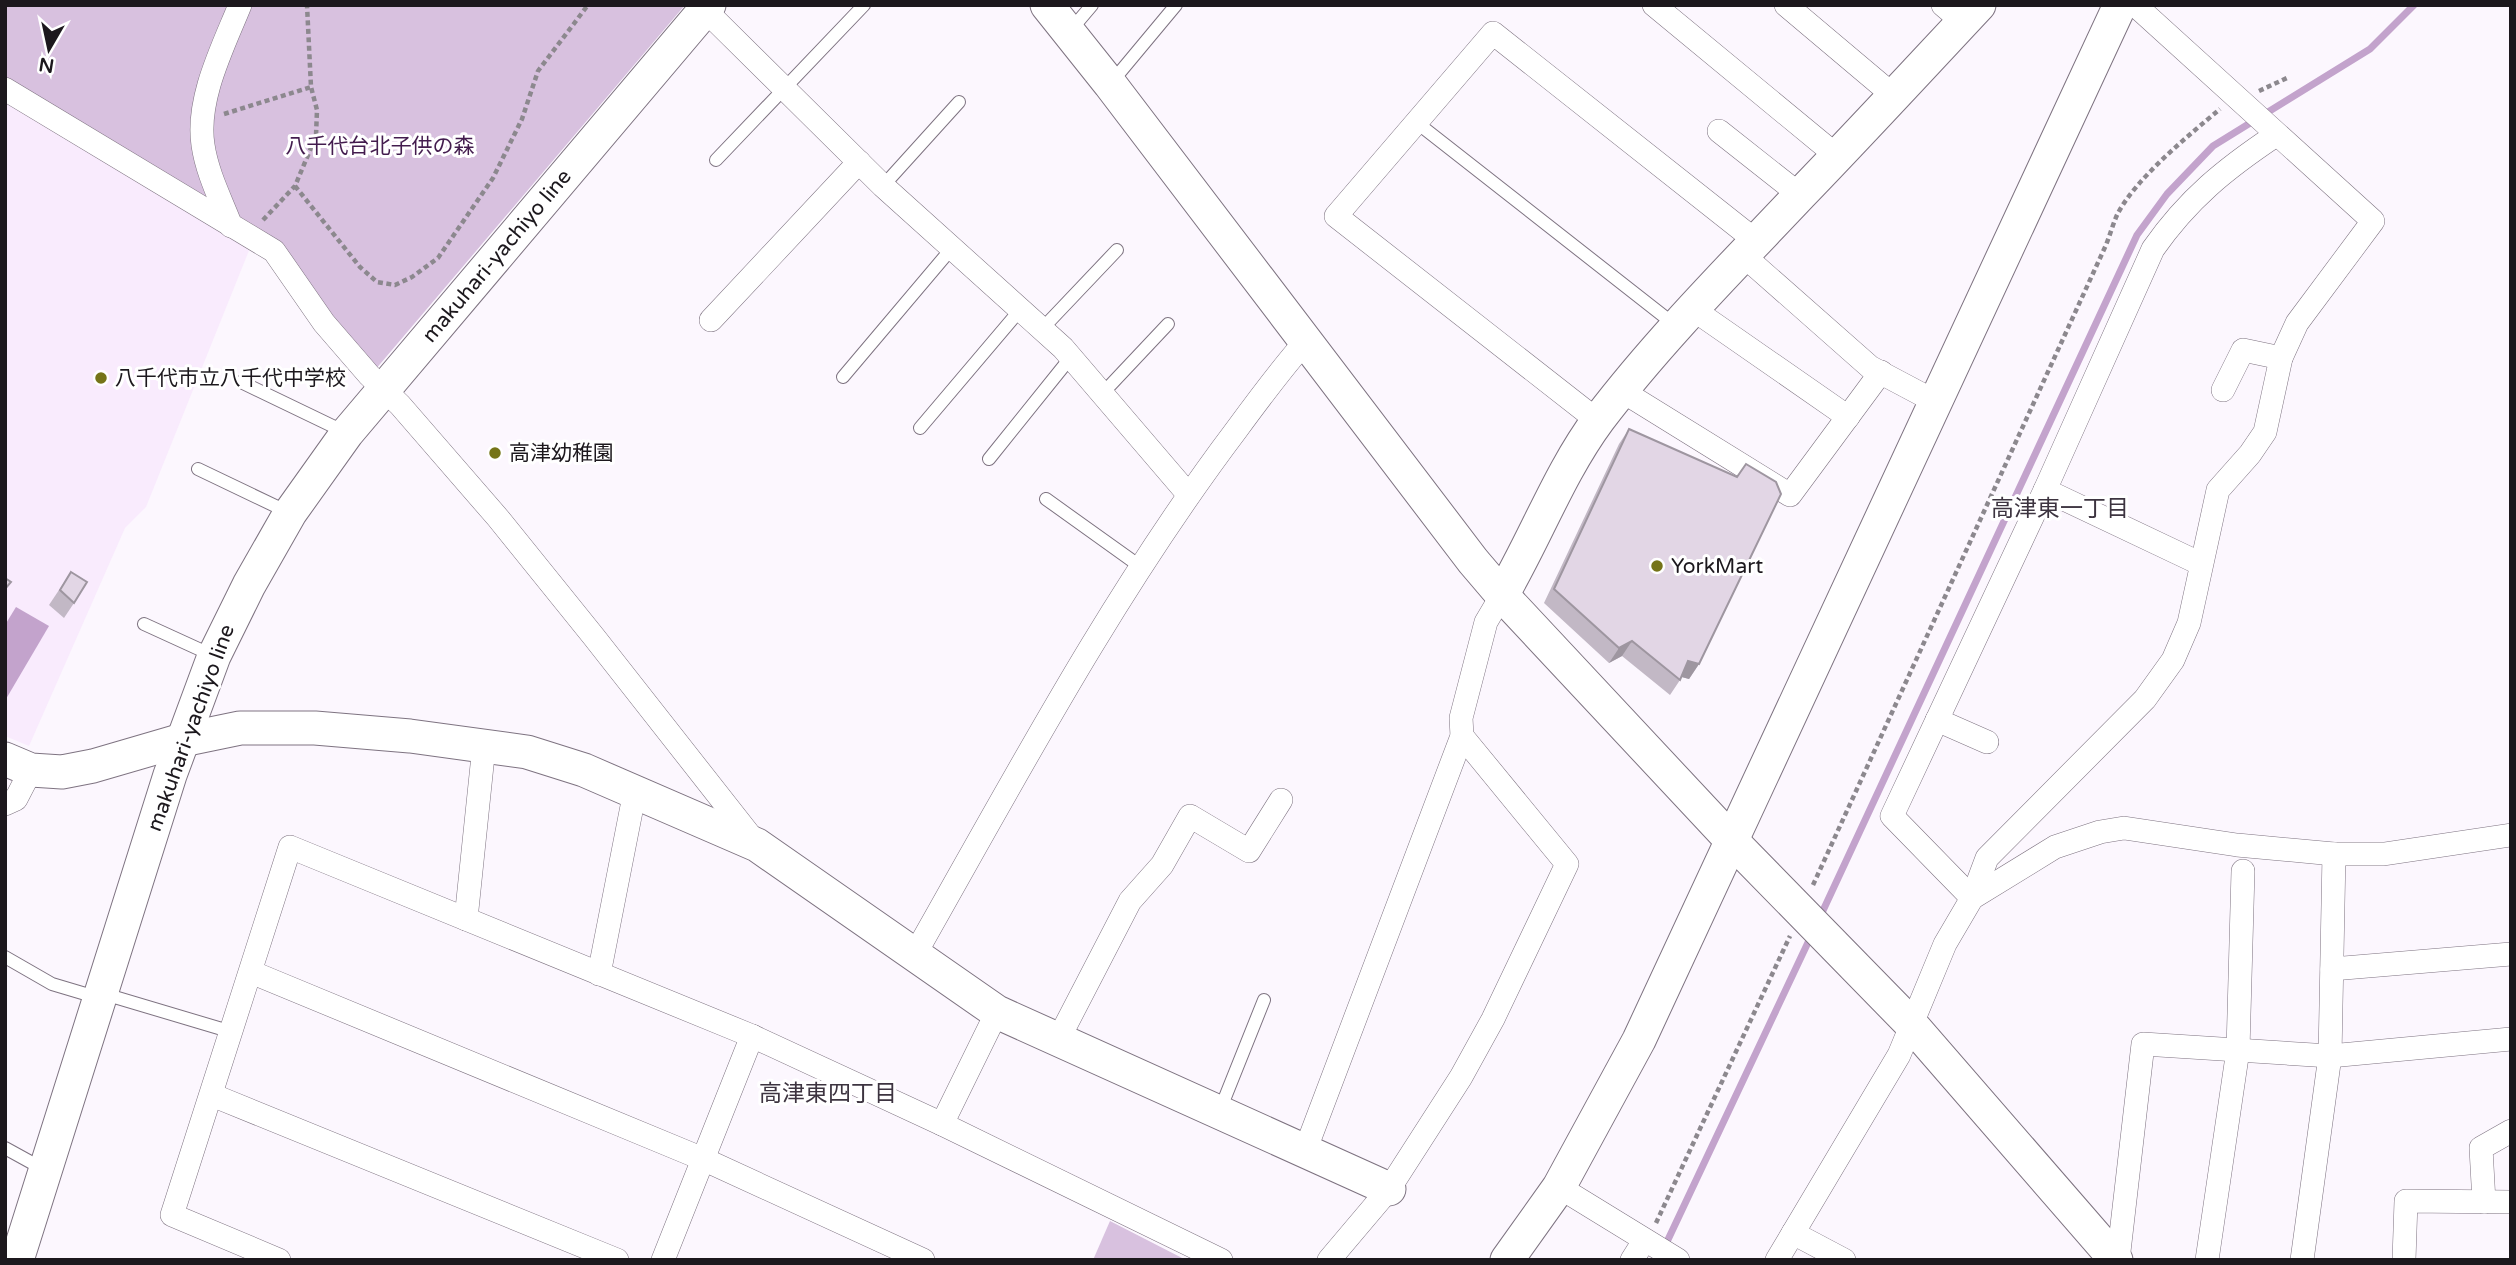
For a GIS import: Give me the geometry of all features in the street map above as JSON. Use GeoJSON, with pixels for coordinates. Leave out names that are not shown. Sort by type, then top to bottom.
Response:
{"type":"FeatureCollection","features":[{"type":"Feature","properties":{"kind":"street"},"geometry":{"type":"LineString","coordinates":[[240,5],[211,75],[202,143],[206,160],[240,231]]}},
{"type":"Feature","properties":{"kind":"street"},"geometry":{"type":"LineString","coordinates":[[1048,5],[1502,595],[1732,841],[1912,1024],[2117,1260]]}},
{"type":"Feature","properties":{"kind":"street"},"geometry":{"type":"LineString","coordinates":[[1654,5],[1838,156]]}},
{"type":"Feature","properties":{"kind":"street"},"geometry":{"type":"LineString","coordinates":[[1786,5],[1894,96]]}},
{"type":"Feature","properties":{"kind":"street"},"geometry":{"type":"LineString","coordinates":[[1507,1260],[1559,1187],[1639,1040],[2120,5]]}},
{"type":"Feature","properties":{"kind":"street"},"geometry":{"type":"LineString","coordinates":[[1777,1260],[1899,1055],[1945,944],[1972,898],[1987,858],[2146,699],[2173,660],[2189,623],[2218,491],[2250,454],[2264,432],[2281,358],[2297,323],[2372,221],[2135,5]]}},
{"type":"Feature","properties":{"kind":"street"},"geometry":{"type":"LineString","coordinates":[[707,8],[883,186],[1071,357],[1188,494]]}},
{"type":"Feature","properties":{"kind":"street","name":"makuhari-yachiyo line"},"geometry":{"type":"LineString","coordinates":[[17,1260],[182,740],[214,656],[249,585],[290,513],[347,433],[707,8]]}},
{"type":"Feature","properties":{"kind":"street"},"geometry":{"type":"LineString","coordinates":[[1305,1151],[1462,736],[1461,718],[1486,622],[1521,562],[1555,492],[1598,421],[1622,391],[1749,248],[1894,96],[1962,11]]}},
{"type":"Feature","properties":{"kind":"street"},"geometry":{"type":"LineString","coordinates":[[1598,421],[1335,216],[1493,33],[1749,248],[1870,367],[1936,402]]}},
{"type":"Feature","properties":{"kind":"street"},"geometry":{"type":"LineString","coordinates":[[5,89],[274,251],[324,323],[498,518],[757,845]]}},
{"type":"Feature","properties":{"kind":"street"},"geometry":{"type":"LineString","coordinates":[[1719,131],[1800,195]]}},
{"type":"Feature","properties":{"kind":"street"},"geometry":{"type":"LineString","coordinates":[[1972,898],[1892,816],[2045,490],[2153,250],[2173,221],[2220,174],[2272,131]]}},
{"type":"Feature","properties":{"kind":"street"},"geometry":{"type":"LineString","coordinates":[[711,320],[859,162]]}},
{"type":"Feature","properties":{"kind":"street"},"geometry":{"type":"LineString","coordinates":[[1686,318],[1848,417]]}},
{"type":"Feature","properties":{"kind":"street"},"geometry":{"type":"LineString","coordinates":[[915,954],[1075,674],[1141,567],[1188,494],[1306,341]]}},
{"type":"Feature","properties":{"kind":"street"},"geometry":{"type":"LineString","coordinates":[[2223,390],[2243,350],[2281,358]]}},
{"type":"Feature","properties":{"kind":"street"},"geometry":{"type":"LineString","coordinates":[[1622,391],[1790,495],[1881,372]]}},
{"type":"Feature","properties":{"kind":"street"},"geometry":{"type":"LineString","coordinates":[[2045,490],[2201,564]]}},
{"type":"Feature","properties":{"kind":"street"},"geometry":{"type":"LineString","coordinates":[[1937,720],[1987,742]]}},
{"type":"Feature","properties":{"kind":"street"},"geometry":{"type":"LineString","coordinates":[[5,821],[14,783],[93,766],[182,740],[240,728],[315,728],[527,752],[584,770],[757,845],[997,1012],[1389,1189]]}},
{"type":"Feature","properties":{"kind":"street"},"geometry":{"type":"LineString","coordinates":[[1329,1260],[1389,1189],[1461,1077],[1493,1019],[1567,864],[1462,736]]}},
{"type":"Feature","properties":{"kind":"street"},"geometry":{"type":"LineString","coordinates":[[466,919],[484,746]]}},
{"type":"Feature","properties":{"kind":"street"},"geometry":{"type":"LineString","coordinates":[[598,974],[635,791]]}},
{"type":"Feature","properties":{"kind":"street"},"geometry":{"type":"LineString","coordinates":[[1058,1040],[1130,901],[1162,864],[1189,816],[1249,851],[1281,800]]}},
{"type":"Feature","properties":{"kind":"street"},"geometry":{"type":"LineString","coordinates":[[1972,898],[2055,847],[2100,832],[2124,828],[2236,845],[2334,854],[2384,854],[2511,835]]}},
{"type":"Feature","properties":{"kind":"street"},"geometry":{"type":"LineString","coordinates":[[279,1260],[172,1215],[290,847],[752,1036],[942,1124],[1221,1260]]}},
{"type":"Feature","properties":{"kind":"street"},"geometry":{"type":"LineString","coordinates":[[2302,1260],[2330,1056],[2334,854]]}},
{"type":"Feature","properties":{"kind":"street"},"geometry":{"type":"LineString","coordinates":[[2207,1260],[2238,1050],[2243,871]]}},
{"type":"Feature","properties":{"kind":"street"},"geometry":{"type":"LineString","coordinates":[[2332,968],[2511,954]]}},
{"type":"Feature","properties":{"kind":"street"},"geometry":{"type":"LineString","coordinates":[[251,972],[703,1159],[923,1260]]}},
{"type":"Feature","properties":{"kind":"street"},"geometry":{"type":"LineString","coordinates":[[942,1124],[997,1012]]}},
{"type":"Feature","properties":{"kind":"street"},"geometry":{"type":"LineString","coordinates":[[663,1260],[752,1036]]}},
{"type":"Feature","properties":{"kind":"street"},"geometry":{"type":"LineString","coordinates":[[2117,1260],[2143,1044],[2330,1056],[2511,1039]]}},
{"type":"Feature","properties":{"kind":"street"},"geometry":{"type":"LineString","coordinates":[[212,1096],[617,1260]]}},
{"type":"Feature","properties":{"kind":"street"},"geometry":{"type":"LineString","coordinates":[[2484,1202],[2481,1147],[2511,1131]]}},
{"type":"Feature","properties":{"kind":"street"},"geometry":{"type":"LineString","coordinates":[[1559,1187],[1643,1247],[1675,1258]]}},
{"type":"Feature","properties":{"kind":"street"},"geometry":{"type":"LineString","coordinates":[[2404,1260],[2406,1201],[2511,1202]]}},
{"type":"Feature","properties":{"kind":"street"},"geometry":{"type":"LineString","coordinates":[[1793,1233],[1844,1260]]}},
{"type":"Feature","properties":{"kind":"lane"},"geometry":{"type":"LineString","coordinates":[[716,160],[864,5]]}},
{"type":"Feature","properties":{"kind":"lane"},"geometry":{"type":"LineString","coordinates":[[1069,32],[1093,5]]}},
{"type":"Feature","properties":{"kind":"lane"},"geometry":{"type":"LineString","coordinates":[[1110,84],[1176,5]]}},
{"type":"Feature","properties":{"kind":"lane"},"geometry":{"type":"LineString","coordinates":[[883,186],[959,102]]}},
{"type":"Feature","properties":{"kind":"lane"},"geometry":{"type":"LineString","coordinates":[[1416,122],[1686,318]]}},
{"type":"Feature","properties":{"kind":"lane"},"geometry":{"type":"LineString","coordinates":[[844,376],[952,248]]}},
{"type":"Feature","properties":{"kind":"lane"},"geometry":{"type":"LineString","coordinates":[[1042,329],[1117,250]]}},
{"type":"Feature","properties":{"kind":"lane"},"geometry":{"type":"LineString","coordinates":[[920,428],[1020,310]]}},
{"type":"Feature","properties":{"kind":"lane"},"geometry":{"type":"LineString","coordinates":[[1103,393],[1168,324]]}},
{"type":"Feature","properties":{"kind":"lane"},"geometry":{"type":"LineString","coordinates":[[989,459],[1071,357]]}},
{"type":"Feature","properties":{"kind":"lane"},"geometry":{"type":"LineString","coordinates":[[242,382],[347,433]]}},
{"type":"Feature","properties":{"kind":"lane"},"geometry":{"type":"LineString","coordinates":[[198,469],[290,513]]}},
{"type":"Feature","properties":{"kind":"lane"},"geometry":{"type":"LineString","coordinates":[[1046,499],[1141,567]]}},
{"type":"Feature","properties":{"kind":"lane"},"geometry":{"type":"LineString","coordinates":[[144,624],[214,656]]}},
{"type":"Feature","properties":{"kind":"lane"},"geometry":{"type":"LineString","coordinates":[[5,957],[52,985],[100,995],[232,1032]]}},
{"type":"Feature","properties":{"kind":"lane"},"geometry":{"type":"LineString","coordinates":[[1219,1113],[1264,1000]]}},
{"type":"Feature","properties":{"kind":"lane"},"geometry":{"type":"LineString","coordinates":[[5,1148],[45,1170]]}},
{"type":"Feature","properties":{"kind":"path"},"geometry":{"type":"LineString","coordinates":[[240,231],[295,186],[316,136],[317,110],[310,88],[307,5]]}},
{"type":"Feature","properties":{"kind":"path"},"geometry":{"type":"LineString","coordinates":[[295,186],[360,267],[377,282],[395,285],[412,277],[438,258],[493,178],[522,119],[538,72],[586,6]]}},
{"type":"Feature","properties":{"kind":"path"},"geometry":{"type":"LineString","coordinates":[[1643,1247],[1809,918],[2118,213],[2140,183],[2192,132],[2241,101],[2290,77]]}},
{"type":"Feature","properties":{"kind":"path"},"geometry":{"type":"LineString","coordinates":[[203,120],[310,88]]}},
{"type":"Feature","properties":{"kind":"shaded area","name":"八千代市立八千代中学校"},"geometry":{"type":"Polygon","coordinates":[[[5,101],[250,248],[146,507],[125,528],[29,746],[5,736],[5,101]]]}},
{"type":"Feature","properties":{"kind":"shaded area"},"geometry":{"type":"Polygon","coordinates":[[[16,607],[49,626],[6,699],[5,625],[16,607]]]}},
{"type":"Feature","properties":{"kind":"green space","name":"八千代台北子供の森"},"geometry":{"type":"Polygon","coordinates":[[[5,5],[685,5],[375,370],[332,320],[278,244],[5,79],[5,5]]]}},
{"type":"Feature","properties":{"kind":"green space"},"geometry":{"type":"Polygon","coordinates":[[[1110,1221],[1186,1260],[1093,1260],[1110,1221]]]}},
{"type":"Feature","properties":{"kind":"building"},"geometry":{"type":"Polygon","coordinates":[[[1629,429],[1737,477],[1746,464],[1776,482],[1781,494],[1699,664],[1688,661],[1680,680],[1632,641],[1619,648],[1554,589],[1629,429]]]}},
{"type":"Feature","properties":{"kind":"building"},"geometry":{"type":"Polygon","coordinates":[[[71,572],[87,582],[74,603],[60,590],[71,572]]]}},
{"type":"Feature","properties":{"kind":"building"},"geometry":{"type":"Polygon","coordinates":[[[5,578],[11,582],[5,589],[5,578]]]}},
{"type":"Feature","properties":{"kind":"waterway"},"geometry":{"type":"LineString","coordinates":[[1820,917],[2137,235],[2167,194],[2213,146],[2370,49],[2414,5]]}},
{"type":"Feature","properties":{"kind":"waterway"},"geometry":{"type":"LineString","coordinates":[[1665,1246],[1812,934]]}},
{"type":"Feature","properties":{"kind":"place","name":"八千代市立八千代中学校"},"geometry":{"type":"Point","coordinates":[101,378]}},
{"type":"Feature","properties":{"kind":"place","name":"高津幼稚園"},"geometry":{"type":"Point","coordinates":[495,453]}},
{"type":"Feature","properties":{"kind":"place","name":"YorkMart"},"geometry":{"type":"Point","coordinates":[1657,566]}},
{"type":"Feature","properties":{"kind":"district","name":"高津東一丁目"},"geometry":{"type":"Point","coordinates":[2060,509]}},
{"type":"Feature","properties":{"kind":"district","name":"高津東四丁目"},"geometry":{"type":"Point","coordinates":[828,1094]}}]}
